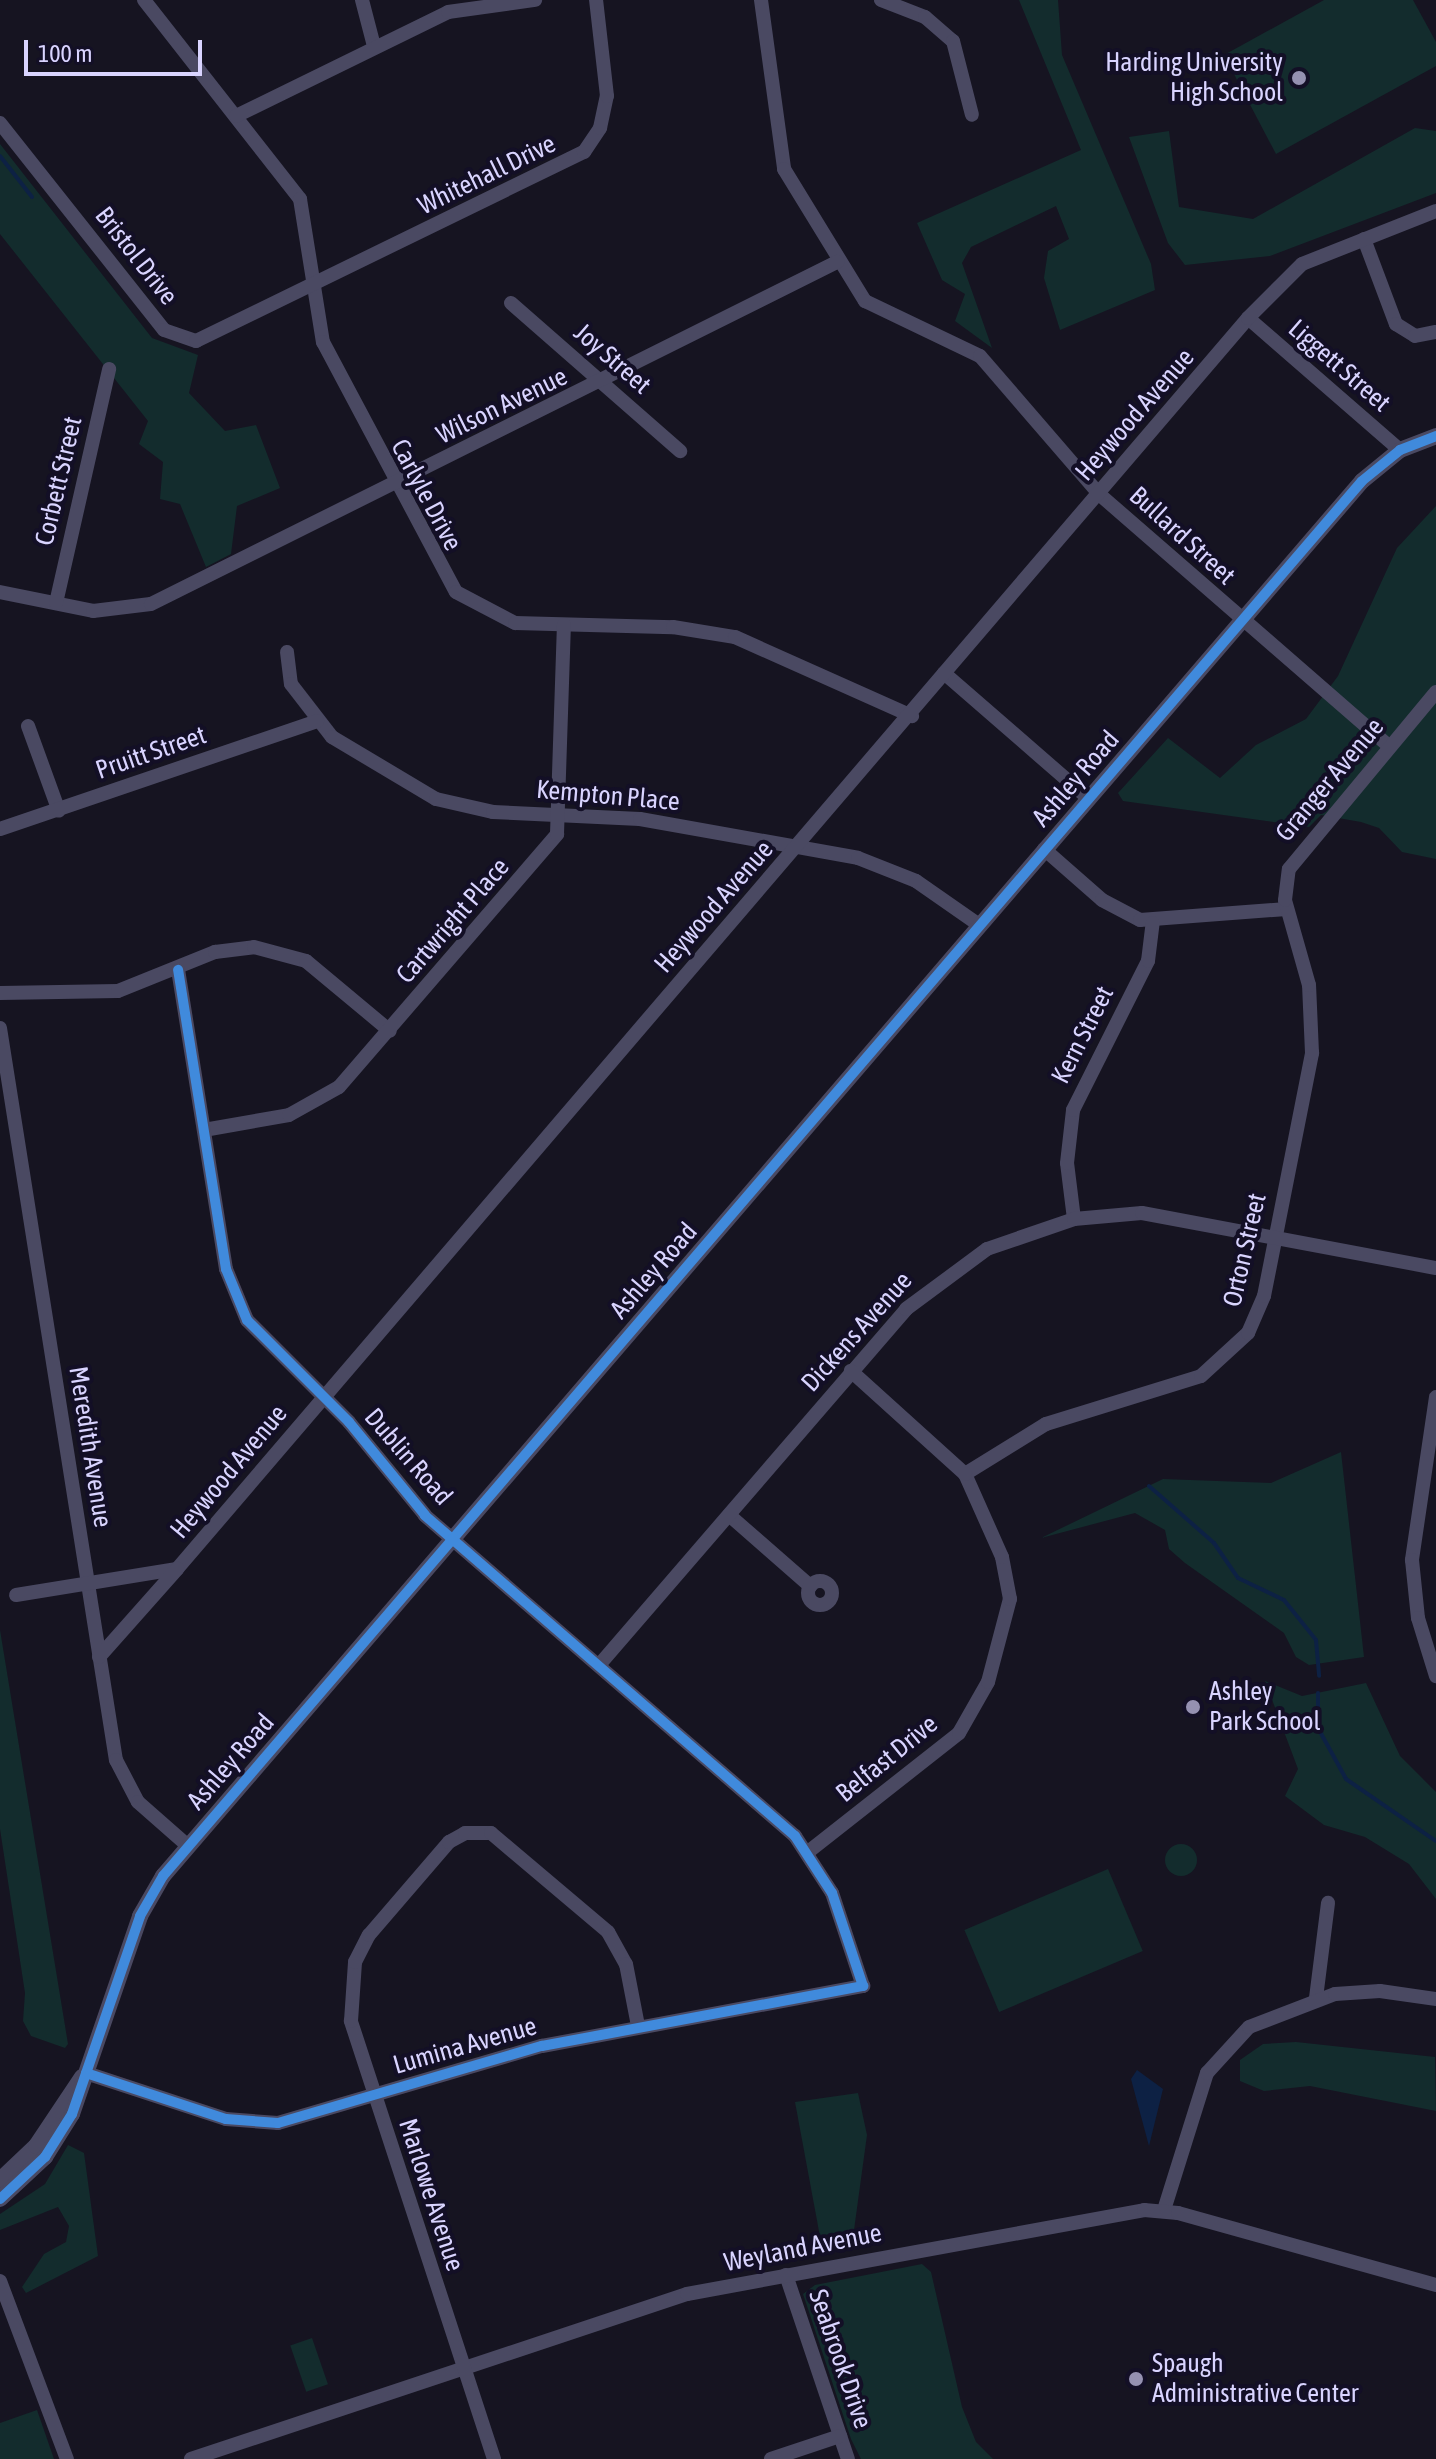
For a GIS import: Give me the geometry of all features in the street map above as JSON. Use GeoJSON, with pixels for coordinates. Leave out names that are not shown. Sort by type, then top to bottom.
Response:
{"type":"FeatureCollection","features":[{"type":"Feature","properties":{"kind":"street","name":"Carlyle Drive"},"geometry":{"type":"LineString","coordinates":[[144,0],[300,199],[311,289],[323,342],[393,485],[443,577],[463,598],[515,623],[673,627],[735,637],[912,716]]}},
{"type":"Feature","properties":{"kind":"street"},"geometry":{"type":"LineString","coordinates":[[362,0],[374,46]]}},
{"type":"Feature","properties":{"kind":"street"},"geometry":{"type":"LineString","coordinates":[[236,116],[374,46],[468,6],[535,0]]}},
{"type":"Feature","properties":{"kind":"street","name":"Whitehall Drive"},"geometry":{"type":"LineString","coordinates":[[311,289],[584,152],[600,128],[607,96],[596,0]]}},
{"type":"Feature","properties":{"kind":"street","name":"Bullard Street"},"geometry":{"type":"LineString","coordinates":[[761,0],[784,169],[837,262],[875,309],[980,356],[1099,494],[1241,622],[1389,746]]}},
{"type":"Feature","properties":{"kind":"street"},"geometry":{"type":"LineString","coordinates":[[881,0],[925,17],[953,41],[972,115]]}},
{"type":"Feature","properties":{"kind":"street","name":"Bristol Drive"},"geometry":{"type":"LineString","coordinates":[[0,123],[175,338],[208,339],[311,289]]}},
{"type":"Feature","properties":{"kind":"street","name":"Heywood Avenue"},"geometry":{"type":"LineString","coordinates":[[16,1595],[177,1569],[912,716],[944,673],[1248,318],[1302,264],[1436,211]]}},
{"type":"Feature","properties":{"kind":"street"},"geometry":{"type":"LineString","coordinates":[[1364,239],[1396,324],[1415,336],[1436,332]]}},
{"type":"Feature","properties":{"kind":"street","name":"Wilson Avenue"},"geometry":{"type":"LineString","coordinates":[[0,592],[113,612],[151,604],[604,383],[837,262]]}},
{"type":"Feature","properties":{"kind":"street","name":"Joy Street"},"geometry":{"type":"LineString","coordinates":[[511,303],[680,451]]}},
{"type":"Feature","properties":{"kind":"street","name":"Liggett Street"},"geometry":{"type":"LineString","coordinates":[[1248,318],[1400,450]]}},
{"type":"Feature","properties":{"kind":"street","name":"Corbett Street"},"geometry":{"type":"LineString","coordinates":[[56,603],[109,369]]}},
{"type":"Feature","properties":{"kind":"street","name":"Ashley Road"},"geometry":{"type":"LineString","coordinates":[[0,2199],[60,2136],[86,2073],[140,1916],[188,1846],[1362,481],[1400,450],[1436,436]]}},
{"type":"Feature","properties":{"kind":"street","name":"Cartwright Place"},"geometry":{"type":"LineString","coordinates":[[204,1130],[310,1106],[347,1079],[557,834],[561,814],[564,625]]}},
{"type":"Feature","properties":{"kind":"street","name":"Kempton Place"},"geometry":{"type":"LineString","coordinates":[[287,652],[291,684],[317,721],[365,763],[436,799],[493,812],[640,819],[798,847],[902,874],[979,925]]}},
{"type":"Feature","properties":{"kind":"street"},"geometry":{"type":"LineString","coordinates":[[944,673],[1088,798]]}},
{"type":"Feature","properties":{"kind":"street","name":"Granger Avenue"},"geometry":{"type":"LineString","coordinates":[[1287,909],[1296,855],[1436,692]]}},
{"type":"Feature","properties":{"kind":"street","name":"Pruitt Street"},"geometry":{"type":"LineString","coordinates":[[0,829],[317,721]]}},
{"type":"Feature","properties":{"kind":"street"},"geometry":{"type":"LineString","coordinates":[[28,726],[59,811]]}},
{"type":"Feature","properties":{"kind":"street"},"geometry":{"type":"LineString","coordinates":[[1044,849],[1102,900],[1153,923],[1287,909]]}},
{"type":"Feature","properties":{"kind":"street","name":"Orton Street"},"geometry":{"type":"LineString","coordinates":[[965,1474],[1046,1424],[1210,1371],[1257,1315],[1313,1039],[1309,985],[1287,909]]}},
{"type":"Feature","properties":{"kind":"street","name":"Kern Street"},"geometry":{"type":"LineString","coordinates":[[1074,1219],[1067,1163],[1073,1110],[1148,961],[1153,923]]}},
{"type":"Feature","properties":{"kind":"street"},"geometry":{"type":"LineString","coordinates":[[0,993],[118,991],[178,970],[224,949],[291,954],[390,1031]]}},
{"type":"Feature","properties":{"kind":"street","name":"Dublin Road"},"geometry":{"type":"LineString","coordinates":[[178,970],[236,1299],[261,1339],[325,1397],[402,1492],[600,1664],[808,1852],[847,1927],[863,1986]]}},
{"type":"Feature","properties":{"kind":"street","name":"Meredith Avenue"},"geometry":{"type":"LineString","coordinates":[[0,1028],[87,1584],[123,1779],[188,1846]]}},
{"type":"Feature","properties":{"kind":"street","name":"Dickens Avenue"},"geometry":{"type":"LineString","coordinates":[[600,1664],[851,1371],[949,1273],[1023,1234],[1074,1219],[1172,1215],[1436,1268]]}},
{"type":"Feature","properties":{"kind":"street","name":"Belfast Drive"},"geometry":{"type":"LineString","coordinates":[[808,1852],[940,1751],[984,1693],[1009,1590],[965,1474],[851,1371]]}},
{"type":"Feature","properties":{"kind":"street"},"geometry":{"type":"LineString","coordinates":[[1436,1397],[1412,1560],[1418,1618],[1436,1676]]}},
{"type":"Feature","properties":{"kind":"street"},"geometry":{"type":"LineString","coordinates":[[729,1515],[810,1586]]}},
{"type":"Feature","properties":{"kind":"street"},"geometry":{"type":"LineString","coordinates":[[99,1657],[177,1569]]}},
{"type":"Feature","properties":{"kind":"street","name":"Marlowe Avenue"},"geometry":{"type":"LineString","coordinates":[[494,2459],[351,2021],[355,1962],[369,1935],[465,1833],[497,1836],[608,1932],[626,1964],[638,2026]]}},
{"type":"Feature","properties":{"kind":"street"},"geometry":{"type":"LineString","coordinates":[[1316,1998],[1328,1903]]}},
{"type":"Feature","properties":{"kind":"street","name":"Lumina Avenue"},"geometry":{"type":"LineString","coordinates":[[86,2073],[243,2122],[300,2119],[514,2053],[638,2026],[863,1986]]}},
{"type":"Feature","properties":{"kind":"street"},"geometry":{"type":"LineString","coordinates":[[1164,2210],[1194,2102],[1215,2060],[1249,2027],[1316,1998],[1380,1991],[1436,1999]]}},
{"type":"Feature","properties":{"kind":"street","name":"Ashley Road"},"geometry":{"type":"LineString","coordinates":[[0,2180],[36,2146],[86,2073]]}},
{"type":"Feature","properties":{"kind":"street","name":"Weyland Avenue"},"geometry":{"type":"LineString","coordinates":[[191,2459],[636,2309],[786,2275],[1164,2210],[1436,2285]]}},
{"type":"Feature","properties":{"kind":"street","name":"Seabrook Drive"},"geometry":{"type":"LineString","coordinates":[[786,2275],[848,2459]]}},
{"type":"Feature","properties":{"kind":"street"},"geometry":{"type":"LineString","coordinates":[[0,2281],[67,2459]]}},
{"type":"Feature","properties":{"kind":"street"},"geometry":{"type":"LineString","coordinates":[[771,2459],[840,2436]]}},
{"type":"Feature","properties":{"kind":"green space"},"geometry":{"type":"Polygon","coordinates":[[[1019,0],[1058,0],[1062,55],[1151,264],[1155,290],[1060,330],[1044,278],[1048,251],[1069,239],[1056,206],[971,247],[962,263],[992,348],[955,321],[965,294],[942,280],[917,223],[1081,150],[1019,0]]]}},
{"type":"Feature","properties":{"kind":"green space"},"geometry":{"type":"Polygon","coordinates":[[[1324,0],[1413,0],[1436,42],[1436,66],[1276,154],[1224,55],[1324,0]]]}},
{"type":"Feature","properties":{"kind":"green space"},"geometry":{"type":"Polygon","coordinates":[[[1415,128],[1436,131],[1436,193],[1270,256],[1185,265],[1168,243],[1129,137],[1169,131],[1179,207],[1253,219],[1415,128]]]}},
{"type":"Feature","properties":{"kind":"green space"},"geometry":{"type":"Polygon","coordinates":[[[0,144],[152,338],[198,355],[189,393],[225,431],[256,425],[280,488],[237,506],[231,554],[206,567],[180,504],[160,499],[163,462],[139,444],[148,421],[0,234],[0,144]]]}},
{"type":"Feature","properties":{"kind":"green space"},"geometry":{"type":"Polygon","coordinates":[[[1436,506],[1436,859],[1402,852],[1379,828],[1361,822],[1321,815],[1309,827],[1123,801],[1118,793],[1168,738],[1220,778],[1256,745],[1306,719],[1338,676],[1397,548],[1436,506]]]}},
{"type":"Feature","properties":{"kind":"green space"},"geometry":{"type":"Polygon","coordinates":[[[1341,1452],[1364,1657],[1309,1665],[1296,1657],[1284,1633],[1185,1563],[1169,1549],[1165,1530],[1135,1513],[1041,1538],[1163,1479],[1271,1483],[1341,1452]]]}},
{"type":"Feature","properties":{"kind":"green space"},"geometry":{"type":"Polygon","coordinates":[[[0,1630],[68,2044],[65,2048],[31,2036],[23,2021],[25,1993],[0,1829],[0,1630]]]}},
{"type":"Feature","properties":{"kind":"green space"},"geometry":{"type":"Polygon","coordinates":[[[1265,1681],[1302,1696],[1366,1683],[1400,1756],[1436,1792],[1436,1899],[1409,1864],[1365,1837],[1324,1825],[1285,1796],[1298,1769],[1265,1681]]]}},
{"type":"Feature","properties":{"kind":"green space"},"geometry":{"type":"Polygon","coordinates":[[[1181,1844],[1192,1849],[1197,1860],[1192,1871],[1181,1876],[1170,1871],[1165,1860],[1170,1849],[1181,1844]]]}},
{"type":"Feature","properties":{"kind":"green space"},"geometry":{"type":"Polygon","coordinates":[[[1108,1869],[1143,1951],[999,2012],[964,1930],[1108,1869]]]}},
{"type":"Feature","properties":{"kind":"green space"},"geometry":{"type":"Polygon","coordinates":[[[1296,2042],[1435,2057],[1436,2111],[1310,2086],[1264,2091],[1240,2081],[1240,2060],[1263,2044],[1296,2042]]]}},
{"type":"Feature","properties":{"kind":"green space"},"geometry":{"type":"Polygon","coordinates":[[[858,2093],[867,2135],[854,2230],[821,2242],[795,2102],[858,2093]]]}},
{"type":"Feature","properties":{"kind":"green space"},"geometry":{"type":"Polygon","coordinates":[[[68,2145],[84,2153],[98,2256],[26,2293],[22,2287],[44,2254],[66,2242],[69,2226],[58,2207],[0,2230],[0,2214],[45,2184],[68,2145]]]}},
{"type":"Feature","properties":{"kind":"green space"},"geometry":{"type":"Polygon","coordinates":[[[922,2264],[931,2272],[962,2407],[976,2442],[993,2459],[861,2459],[851,2439],[803,2294],[815,2285],[922,2264]]]}},
{"type":"Feature","properties":{"kind":"green space"},"geometry":{"type":"Polygon","coordinates":[[[312,2338],[328,2384],[306,2392],[290,2345],[312,2338]]]}},
{"type":"Feature","properties":{"kind":"green space"},"geometry":{"type":"Polygon","coordinates":[[[37,2410],[54,2459],[0,2459],[0,2423],[37,2410]]]}},
{"type":"Feature","properties":{"kind":"water"},"geometry":{"type":"Polygon","coordinates":[[[1137,2070],[1163,2089],[1149,2146],[1131,2079],[1137,2070]]]}},
{"type":"Feature","properties":{"kind":"waterway"},"geometry":{"type":"LineString","coordinates":[[0,156],[32,197]]}},
{"type":"Feature","properties":{"kind":"waterway"},"geometry":{"type":"LineString","coordinates":[[1149,1486],[1214,1543],[1238,1578],[1284,1600],[1316,1640],[1319,1676]]}},
{"type":"Feature","properties":{"kind":"waterway"},"geometry":{"type":"LineString","coordinates":[[1318,1693],[1318,1728],[1346,1779],[1436,1841]]}},
{"type":"Feature","properties":{"kind":"cycle path"},"geometry":{"type":"LineString","coordinates":[[0,2199],[45,2157],[72,2114],[140,1916],[163,1876],[1362,481],[1400,450],[1436,436]]}},
{"type":"Feature","properties":{"kind":"cycle path"},"geometry":{"type":"LineString","coordinates":[[86,2073],[226,2119],[278,2123],[542,2046],[863,1986],[832,1893],[795,1836],[425,1515],[349,1422],[247,1320],[226,1269],[178,970]]}},
{"type":"Feature","properties":{"kind":"place","name":"Harding University High School"},"geometry":{"type":"Point","coordinates":[1299,78]}},
{"type":"Feature","properties":{"kind":"place","name":"Ashley Park School"},"geometry":{"type":"Point","coordinates":[1193,1707]}},
{"type":"Feature","properties":{"kind":"place","name":"Spaugh Administrative Center"},"geometry":{"type":"Point","coordinates":[1136,2379]}}]}
